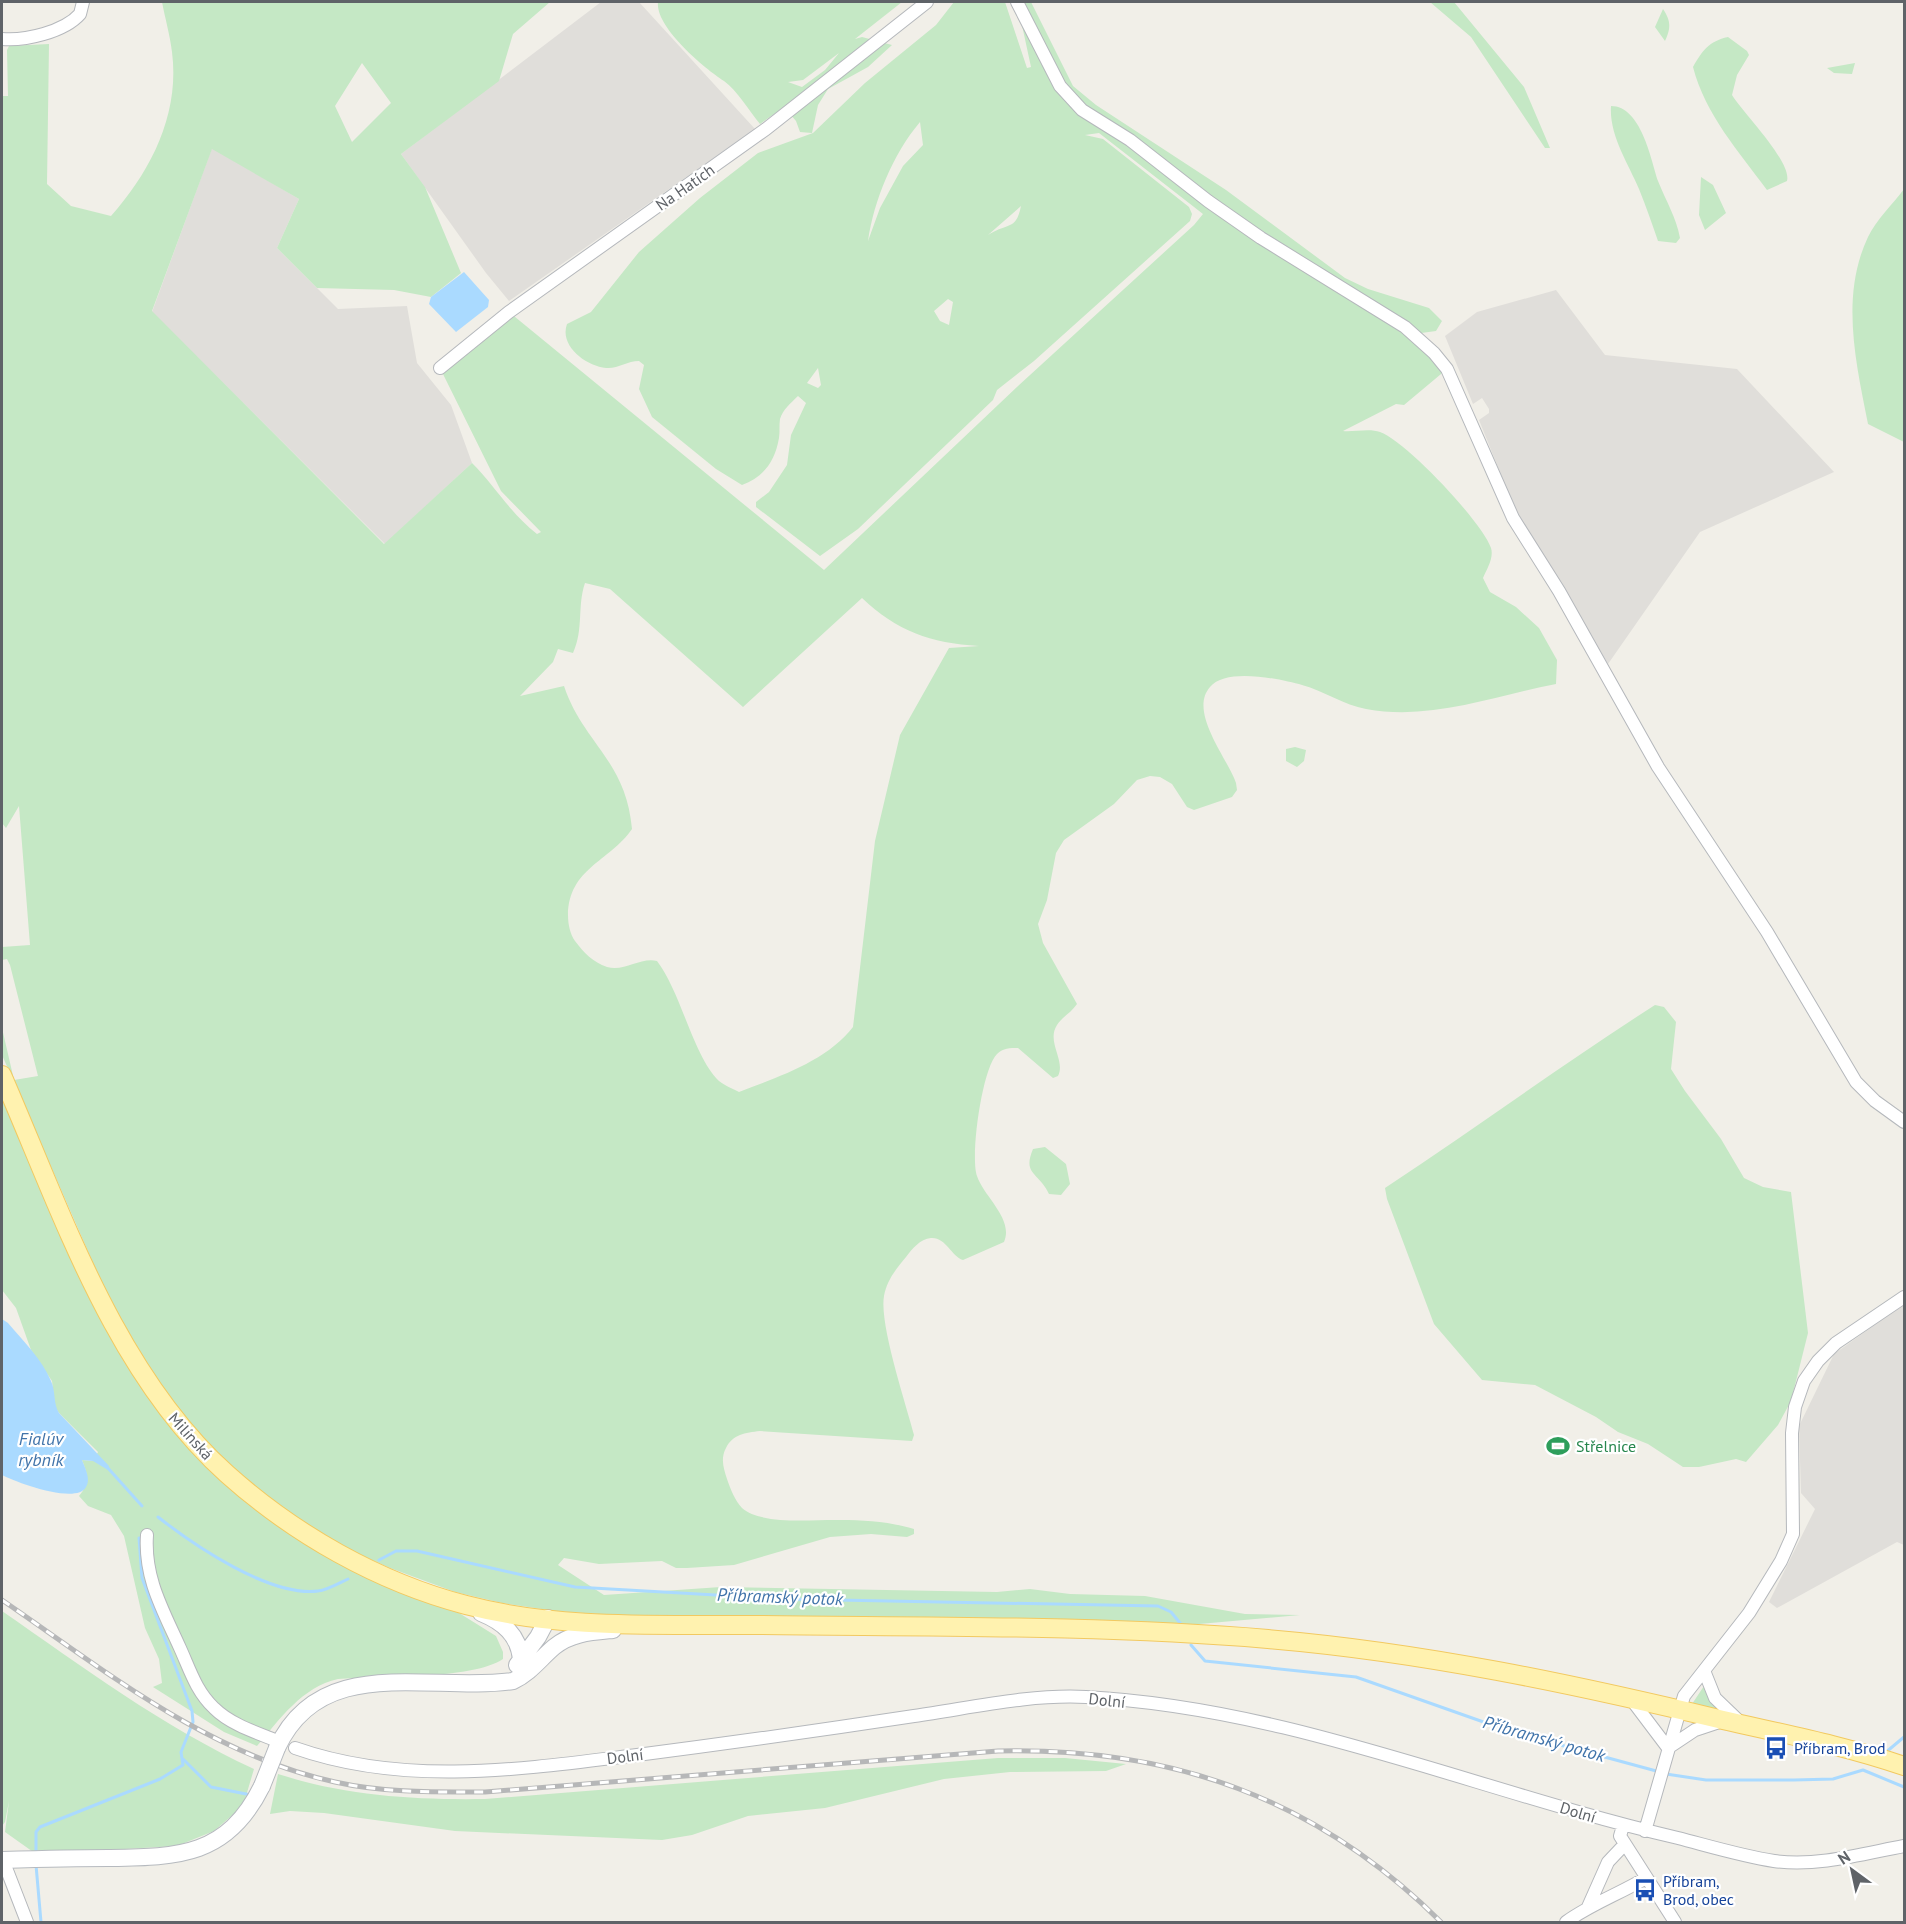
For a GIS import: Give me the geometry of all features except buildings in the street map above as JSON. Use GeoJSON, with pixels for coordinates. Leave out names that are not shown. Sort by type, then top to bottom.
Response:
{"type":"FeatureCollection","features":[{"type":"Feature","properties":{"kind":"main road","name":"Milínská"},"geometry":{"type":"LineString","coordinates":[[2,1075],[101,1300],[130,1356],[178,1424],[230,1477],[292,1525],[350,1559],[418,1590],[453,1601],[548,1618],[655,1623],[1188,1633],[1273,1639],[1447,1661],[1678,1708],[1867,1754],[1898,1764]]}},
{"type":"Feature","properties":{"kind":"street"},"geometry":{"type":"LineString","coordinates":[[2,39],[34,36],[75,20],[80,14],[83,2]]}},
{"type":"Feature","properties":{"kind":"street","name":"Na Hatích"},"geometry":{"type":"LineString","coordinates":[[440,368],[509,312],[766,129],[927,2]]}},
{"type":"Feature","properties":{"kind":"street"},"geometry":{"type":"LineString","coordinates":[[1017,2],[1060,86],[1082,110],[1130,140],[1208,201],[1261,238],[1405,327],[1434,353],[1453,381],[1502,498],[1559,591],[1658,767],[1767,932],[1848,1071],[1866,1093],[1905,1122]]}},
{"type":"Feature","properties":{"kind":"street"},"geometry":{"type":"LineString","coordinates":[[1645,1830],[1678,1708],[1684,1696],[1704,1673],[1766,1588],[1793,1534],[1792,1433],[1795,1407],[1804,1381],[1818,1361],[1836,1343],[1905,1297]]}},
{"type":"Feature","properties":{"kind":"street","name":"Dolní"},"geometry":{"type":"LineString","coordinates":[[147,1534],[149,1576],[157,1601],[200,1691],[215,1709],[235,1722],[284,1746],[326,1759],[358,1765],[452,1773],[550,1766],[1021,1700],[1087,1697],[1208,1712],[1296,1729],[1623,1826],[1775,1861],[1827,1860],[1905,1846]]}},
{"type":"Feature","properties":{"kind":"street"},"geometry":{"type":"LineString","coordinates":[[453,1601],[504,1625],[515,1638],[521,1660]]}},
{"type":"Feature","properties":{"kind":"street"},"geometry":{"type":"LineString","coordinates":[[483,1682],[505,1675],[521,1660],[548,1618]]}},
{"type":"Feature","properties":{"kind":"street"},"geometry":{"type":"LineString","coordinates":[[541,1660],[547,1647],[548,1618]]}},
{"type":"Feature","properties":{"kind":"street"},"geometry":{"type":"LineString","coordinates":[[27,1923],[2,1860],[159,1857],[195,1851],[210,1845],[237,1825],[252,1807],[284,1746],[287,1728],[305,1709],[340,1689],[375,1684],[513,1681],[526,1674],[556,1645],[572,1636],[655,1623]]}},
{"type":"Feature","properties":{"kind":"street"},"geometry":{"type":"LineString","coordinates":[[1668,1748],[1695,1730],[1734,1722],[1715,1698],[1704,1673]]}},
{"type":"Feature","properties":{"kind":"street"},"geometry":{"type":"LineString","coordinates":[[1631,1699],[1668,1748]]}},
{"type":"Feature","properties":{"kind":"street"},"geometry":{"type":"LineString","coordinates":[[1623,1826],[1620,1836],[1675,1923]]}},
{"type":"Feature","properties":{"kind":"street"},"geometry":{"type":"LineString","coordinates":[[1588,1906],[1608,1862],[1625,1844]]}},
{"type":"Feature","properties":{"kind":"street"},"geometry":{"type":"LineString","coordinates":[[1566,1923],[1588,1906],[1617,1895],[1646,1878]]}},
{"type":"Feature","properties":{"kind":"shaded area"},"geometry":{"type":"Polygon","coordinates":[[[601,2],[639,2],[755,129],[509,301],[486,273],[401,154],[601,2]]]}},
{"type":"Feature","properties":{"kind":"shaded area"},"geometry":{"type":"Polygon","coordinates":[[[212,148],[299,199],[277,248],[338,309],[407,306],[417,363],[451,405],[472,463],[385,544],[152,312],[212,148]]]}},
{"type":"Feature","properties":{"kind":"shaded area"},"geometry":{"type":"Polygon","coordinates":[[[1556,290],[1605,355],[1737,369],[1834,472],[1700,532],[1608,664],[1514,507],[1479,420],[1489,413],[1489,409],[1482,398],[1473,404],[1445,336],[1477,312],[1556,290]]]}},
{"type":"Feature","properties":{"kind":"shaded area"},"geometry":{"type":"Polygon","coordinates":[[[1904,1304],[1904,1545],[1897,1542],[1777,1608],[1769,1602],[1815,1509],[1801,1493],[1799,1426],[1834,1354],[1904,1304]]]}},
{"type":"Feature","properties":{"kind":"green space"},"geometry":{"type":"Polygon","coordinates":[[[162,2],[550,2],[513,34],[499,81],[401,154],[425,187],[461,273],[431,297],[394,290],[317,288],[277,248],[299,199],[212,149],[152,311],[384,544],[472,463],[519,518],[537,534],[541,532],[501,491],[440,368],[509,312],[824,570],[1018,386],[1194,225],[1203,214],[1099,133],[1085,135],[1103,139],[1189,207],[1192,214],[1190,221],[1034,361],[997,390],[993,400],[858,529],[820,556],[756,507],[756,502],[769,492],[787,465],[791,435],[806,403],[798,396],[785,409],[780,419],[775,454],[762,473],[742,485],[716,469],[652,417],[639,389],[644,365],[635,361],[606,368],[590,363],[576,354],[571,347],[567,340],[567,324],[591,312],[639,252],[700,198],[758,153],[813,133],[865,83],[936,25],[954,2],[1005,2],[1027,68],[1031,67],[1017,2],[1031,2],[1073,86],[1096,105],[1226,190],[1345,278],[1368,289],[1429,308],[1442,321],[1436,331],[1414,334],[1447,369],[1404,405],[1396,404],[1343,431],[1372,430],[1392,439],[1407,450],[1459,502],[1474,520],[1491,548],[1491,560],[1483,578],[1490,592],[1516,607],[1539,628],[1557,660],[1556,684],[1462,706],[1414,712],[1366,709],[1310,688],[1267,678],[1228,677],[1210,687],[1204,697],[1204,709],[1206,722],[1236,783],[1237,790],[1232,797],[1194,810],[1187,807],[1172,784],[1160,777],[1150,776],[1137,780],[1114,804],[1064,840],[1056,853],[1047,900],[1038,924],[1043,943],[1077,1004],[1059,1022],[1054,1031],[1060,1070],[1058,1076],[1053,1078],[1018,1048],[1009,1048],[997,1054],[982,1094],[976,1133],[977,1176],[1002,1217],[1006,1233],[1004,1242],[963,1260],[941,1240],[931,1238],[923,1240],[899,1266],[885,1290],[885,1325],[914,1435],[912,1441],[760,1431],[736,1437],[729,1443],[723,1456],[728,1483],[733,1494],[742,1508],[751,1514],[790,1520],[878,1522],[914,1529],[914,1534],[907,1537],[871,1534],[830,1537],[734,1565],[676,1568],[662,1561],[599,1564],[564,1558],[558,1565],[604,1595],[721,1587],[997,1592],[1030,1589],[1070,1594],[1145,1596],[1245,1614],[1300,1615],[1188,1625],[656,1618],[555,1611],[502,1603],[455,1592],[354,1552],[297,1518],[235,1471],[184,1419],[137,1352],[108,1297],[2,1055],[2,1028],[14,1080],[38,1076],[10,965],[7,959],[2,960],[2,947],[30,945],[19,806],[6,828],[2,823],[2,96],[8,96],[7,50],[9,46],[49,44],[47,184],[71,206],[111,216],[139,180],[150,161],[167,119],[173,75],[171,46],[162,2]],[[362,63],[335,106],[352,142],[391,103],[362,63]],[[920,122],[901,148],[880,194],[868,241],[880,208],[903,166],[923,145],[920,122]],[[1021,206],[988,235],[1014,223],[1021,206]],[[948,299],[934,311],[940,321],[949,325],[953,302],[948,299]],[[818,368],[807,383],[818,388],[821,385],[818,368]],[[585,583],[578,635],[573,653],[558,649],[553,662],[520,696],[564,686],[582,723],[613,768],[628,805],[632,829],[575,886],[570,899],[568,915],[571,932],[585,953],[597,963],[607,967],[620,968],[645,961],[657,961],[673,989],[694,1040],[710,1070],[719,1081],[739,1092],[816,1059],[842,1039],[853,1027],[875,841],[900,735],[949,648],[979,646],[945,642],[915,633],[888,619],[862,598],[743,707],[610,589],[585,583]]]}},
{"type":"Feature","properties":{"kind":"green space"},"geometry":{"type":"Polygon","coordinates":[[[658,2],[902,2],[855,39],[862,37],[892,45],[868,67],[828,89],[818,105],[812,133],[800,132],[796,121],[784,107],[760,124],[729,85],[705,67],[672,35],[659,12],[658,2]],[[839,53],[803,80],[788,82],[802,87],[825,70],[839,53]]]}},
{"type":"Feature","properties":{"kind":"green space"},"geometry":{"type":"Polygon","coordinates":[[[1430,2],[1454,2],[1524,87],[1550,148],[1545,148],[1471,37],[1430,2]]]}},
{"type":"Feature","properties":{"kind":"green space"},"geometry":{"type":"Polygon","coordinates":[[[1663,9],[1668,17],[1669,25],[1665,41],[1655,27],[1663,9]]]}},
{"type":"Feature","properties":{"kind":"green space"},"geometry":{"type":"Polygon","coordinates":[[[1728,37],[1749,55],[1737,75],[1732,95],[1775,150],[1787,173],[1787,181],[1767,190],[1714,117],[1698,84],[1693,67],[1707,48],[1716,41],[1728,37]]]}},
{"type":"Feature","properties":{"kind":"green space"},"geometry":{"type":"Polygon","coordinates":[[[1855,63],[1852,74],[1834,73],[1827,68],[1855,63]]]}},
{"type":"Feature","properties":{"kind":"green space"},"geometry":{"type":"Polygon","coordinates":[[[1611,106],[1621,108],[1630,115],[1643,135],[1658,181],[1678,230],[1680,238],[1676,243],[1658,241],[1639,189],[1616,138],[1611,106]]]}},
{"type":"Feature","properties":{"kind":"green space"},"geometry":{"type":"Polygon","coordinates":[[[1701,177],[1713,185],[1726,213],[1705,230],[1699,215],[1701,177]]]}},
{"type":"Feature","properties":{"kind":"green space"},"geometry":{"type":"Polygon","coordinates":[[[1904,189],[1904,442],[1868,424],[1855,354],[1853,306],[1859,259],[1868,237],[1904,189]]]}},
{"type":"Feature","properties":{"kind":"green space"},"geometry":{"type":"Polygon","coordinates":[[[1295,747],[1306,750],[1304,761],[1297,767],[1286,761],[1286,749],[1295,747]]]}},
{"type":"Feature","properties":{"kind":"green space"},"geometry":{"type":"Polygon","coordinates":[[[1655,1005],[1664,1007],[1676,1022],[1671,1069],[1721,1139],[1744,1178],[1763,1187],[1791,1192],[1808,1333],[1791,1401],[1778,1425],[1746,1462],[1736,1459],[1699,1467],[1683,1467],[1648,1444],[1618,1432],[1596,1417],[1535,1385],[1482,1380],[1434,1324],[1387,1199],[1385,1188],[1655,1005]]]}},
{"type":"Feature","properties":{"kind":"green space"},"geometry":{"type":"Polygon","coordinates":[[[2,1094],[94,1304],[123,1360],[172,1429],[225,1483],[451,1608],[496,1636],[503,1652],[503,1659],[488,1666],[448,1674],[338,1679],[325,1683],[313,1689],[293,1705],[257,1746],[224,1732],[153,1687],[162,1683],[159,1659],[145,1628],[124,1536],[111,1515],[88,1506],[79,1496],[87,1479],[82,1460],[93,1461],[98,1452],[55,1407],[52,1381],[31,1350],[16,1308],[2,1290],[2,1094]]]}},
{"type":"Feature","properties":{"kind":"green space"},"geometry":{"type":"Polygon","coordinates":[[[1045,1147],[1066,1164],[1070,1184],[1061,1195],[1049,1194],[1029,1164],[1033,1149],[1045,1147]]]}},
{"type":"Feature","properties":{"kind":"green space"},"geometry":{"type":"Polygon","coordinates":[[[2,1611],[93,1675],[156,1715],[254,1769],[243,1806],[214,1831],[177,1846],[36,1854],[5,1832],[9,1801],[5,1822],[2,1826],[2,1611]]]}},
{"type":"Feature","properties":{"kind":"green space"},"geometry":{"type":"Polygon","coordinates":[[[1704,1686],[1710,1700],[1721,1711],[1692,1704],[1704,1686]]]}},
{"type":"Feature","properties":{"kind":"green space"},"geometry":{"type":"Polygon","coordinates":[[[998,1758],[1065,1758],[1126,1764],[1106,1771],[1010,1772],[944,1779],[825,1808],[748,1816],[692,1835],[662,1840],[455,1831],[324,1813],[290,1811],[270,1814],[278,1774],[355,1792],[432,1799],[485,1799],[998,1758]]]}},
{"type":"Feature","properties":{"kind":"water"},"geometry":{"type":"Polygon","coordinates":[[[464,272],[489,300],[488,307],[456,332],[429,304],[431,297],[464,272]]]}},
{"type":"Feature","properties":{"kind":"water","name":"Fialúv rybník"},"geometry":{"type":"Polygon","coordinates":[[[2,1319],[8,1323],[43,1365],[53,1385],[59,1413],[109,1466],[108,1470],[93,1461],[82,1460],[88,1481],[86,1487],[80,1492],[59,1493],[2,1475],[2,1319]]]}},
{"type":"Feature","properties":{"kind":"waterway","name":"Příbramský potok"},"geometry":{"type":"LineString","coordinates":[[107,1467],[142,1506]]}},
{"type":"Feature","properties":{"kind":"waterway","name":"Příbramský potok"},"geometry":{"type":"LineString","coordinates":[[158,1517],[212,1555],[256,1578],[278,1586],[299,1591],[318,1591],[348,1579]]}},
{"type":"Feature","properties":{"kind":"waterway"},"geometry":{"type":"LineString","coordinates":[[36,1854],[36,1832],[40,1827],[160,1779],[183,1765],[181,1752],[193,1722],[192,1711],[142,1578],[139,1538]]}},
{"type":"Feature","properties":{"kind":"waterway","name":"Příbramský potok"},"geometry":{"type":"LineString","coordinates":[[379,1560],[396,1551],[417,1551],[575,1587],[784,1599],[1158,1606],[1171,1612],[1180,1623]]}},
{"type":"Feature","properties":{"kind":"waterway","name":"Příbramský potok"},"geometry":{"type":"LineString","coordinates":[[1191,1645],[1205,1661],[1356,1677],[1509,1731],[1660,1772]]}},
{"type":"Feature","properties":{"kind":"waterway"},"geometry":{"type":"LineString","coordinates":[[1885,1753],[1904,1737]]}},
{"type":"Feature","properties":{"kind":"waterway"},"geometry":{"type":"LineString","coordinates":[[183,1759],[211,1787],[251,1795]]}},
{"type":"Feature","properties":{"kind":"waterway","name":"Příbramský potok"},"geometry":{"type":"LineString","coordinates":[[1666,1774],[1706,1780],[1794,1780],[1833,1779],[1863,1770],[1904,1787]]}},
{"type":"Feature","properties":{"kind":"waterway"},"geometry":{"type":"LineString","coordinates":[[36,1865],[41,1922]]}},
{"type":"Feature","properties":{"kind":"railway"},"geometry":{"type":"LineString","coordinates":[[2,1600],[120,1682],[160,1708],[202,1731],[244,1752],[289,1769],[335,1782],[391,1790],[485,1792],[998,1751],[1062,1752],[1123,1759],[1182,1771],[1238,1788],[1292,1812],[1344,1842],[1393,1879],[1441,1922]]}},
{"type":"Feature","properties":{"kind":"place","name":"Střelnice"},"geometry":{"type":"Point","coordinates":[1558,1446]}},
{"type":"Feature","properties":{"kind":"place","name":"Příbram, Brod"},"geometry":{"type":"Point","coordinates":[1776,1748]}},
{"type":"Feature","properties":{"kind":"place","name":"Příbram, Brod, obec"},"geometry":{"type":"Point","coordinates":[1645,1890]}}]}
